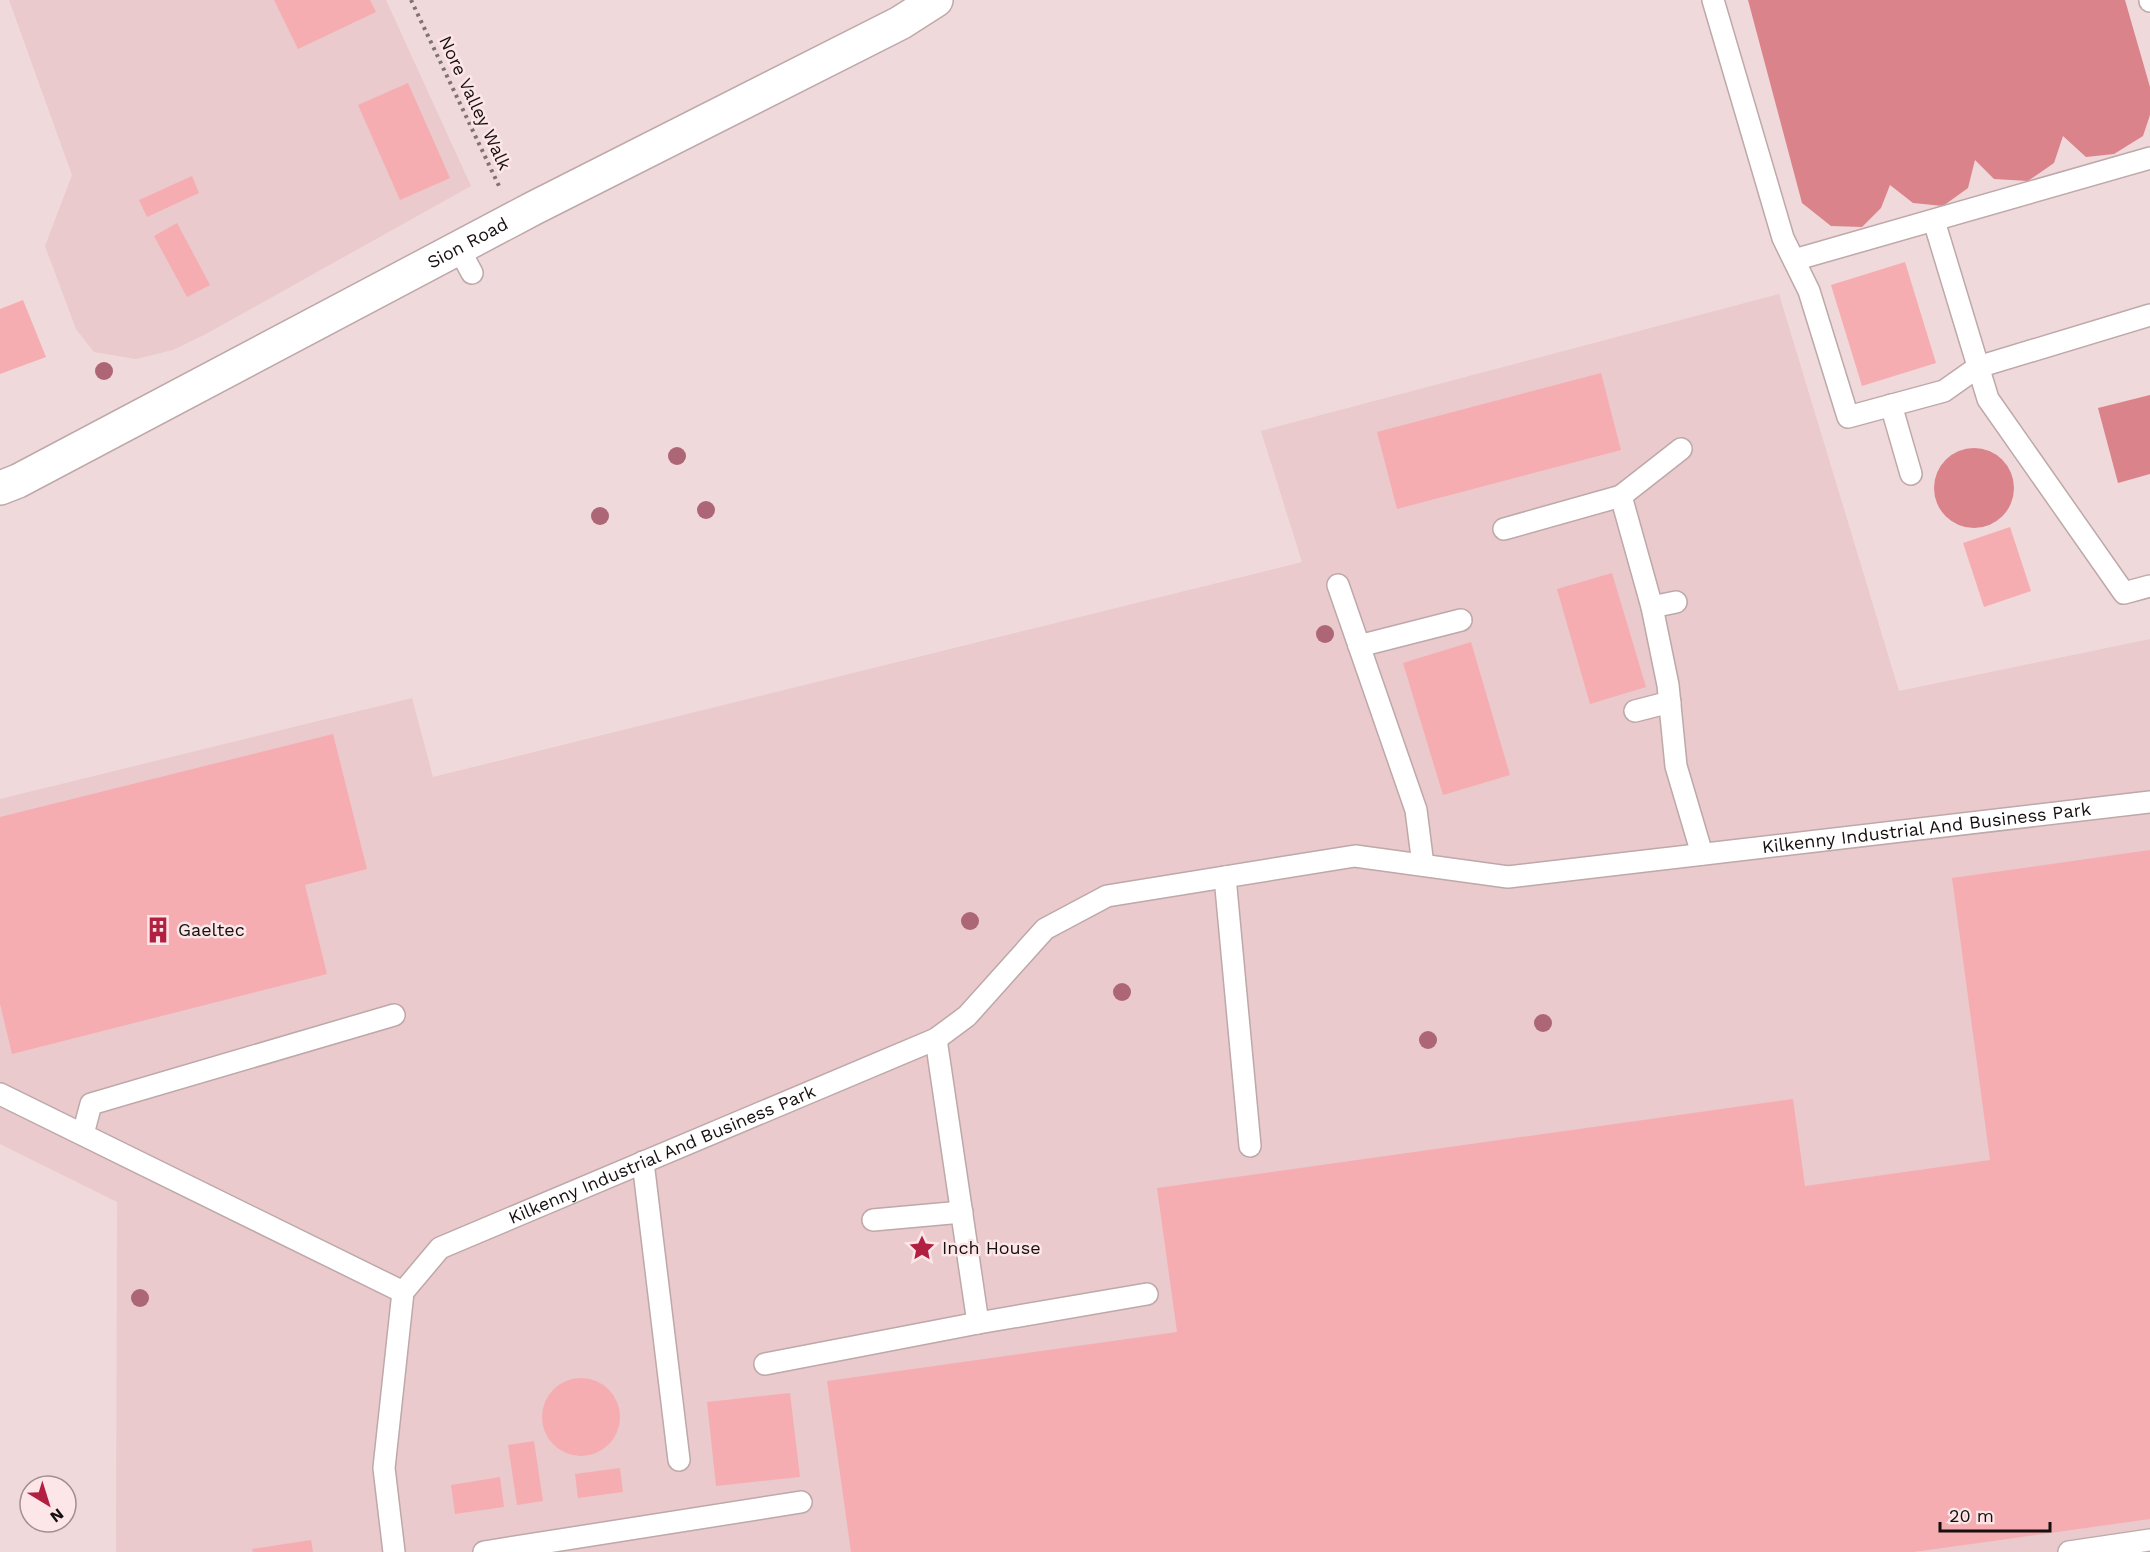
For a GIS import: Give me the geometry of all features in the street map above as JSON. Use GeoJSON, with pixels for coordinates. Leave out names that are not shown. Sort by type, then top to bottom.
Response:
{"type":"FeatureCollection","features":[{"type":"Feature","properties":{"kind":"street","name":"Sion Road"},"geometry":{"type":"LineString","coordinates":[[0,488],[465,260],[514,218],[900,23],[936,0]]}},
{"type":"Feature","properties":{"kind":"lane"},"geometry":{"type":"LineString","coordinates":[[1713,0],[1783,238],[1809,291],[1848,417],[1944,391],[1978,367],[2150,315]]}},
{"type":"Feature","properties":{"kind":"lane"},"geometry":{"type":"LineString","coordinates":[[1794,260],[2150,158]]}},
{"type":"Feature","properties":{"kind":"lane"},"geometry":{"type":"LineString","coordinates":[[1934,221],[1988,399],[2124,593],[2150,586]]}},
{"type":"Feature","properties":{"kind":"lane"},"geometry":{"type":"LineString","coordinates":[[1891,405],[1911,474]]}},
{"type":"Feature","properties":{"kind":"lane"},"geometry":{"type":"LineString","coordinates":[[1504,529],[1621,496],[1681,449]]}},
{"type":"Feature","properties":{"kind":"lane"},"geometry":{"type":"LineString","coordinates":[[1621,496],[1652,608],[1670,702],[1676,766],[1702,854]]}},
{"type":"Feature","properties":{"kind":"lane"},"geometry":{"type":"LineString","coordinates":[[1338,585],[1416,810],[1423,865]]}},
{"type":"Feature","properties":{"kind":"lane"},"geometry":{"type":"LineString","coordinates":[[1652,608],[1676,602]]}},
{"type":"Feature","properties":{"kind":"lane"},"geometry":{"type":"LineString","coordinates":[[1359,646],[1461,620]]}},
{"type":"Feature","properties":{"kind":"lane"},"geometry":{"type":"LineString","coordinates":[[1635,711],[1670,702]]}},
{"type":"Feature","properties":{"kind":"lane","name":"Kilkenny Industrial And Business Park"},"geometry":{"type":"LineString","coordinates":[[403,1292],[440,1248],[936,1038],[967,1016],[1044,929],[1107,896],[1354,856],[1508,877],[2150,802]]}},
{"type":"Feature","properties":{"kind":"lane"},"geometry":{"type":"LineString","coordinates":[[1225,877],[1250,1146]]}},
{"type":"Feature","properties":{"kind":"lane"},"geometry":{"type":"LineString","coordinates":[[82,1134],[91,1104],[394,1016]]}},
{"type":"Feature","properties":{"kind":"lane"},"geometry":{"type":"LineString","coordinates":[[936,1038],[978,1323]]}},
{"type":"Feature","properties":{"kind":"lane"},"geometry":{"type":"LineString","coordinates":[[0,1094],[403,1292],[384,1468],[394,1552]]}},
{"type":"Feature","properties":{"kind":"lane"},"geometry":{"type":"LineString","coordinates":[[643,1162],[679,1460]]}},
{"type":"Feature","properties":{"kind":"lane"},"geometry":{"type":"LineString","coordinates":[[873,1220],[962,1212]]}},
{"type":"Feature","properties":{"kind":"lane"},"geometry":{"type":"LineString","coordinates":[[765,1365],[978,1323],[1147,1294]]}},
{"type":"Feature","properties":{"kind":"lane"},"geometry":{"type":"LineString","coordinates":[[484,1552],[801,1502]]}},
{"type":"Feature","properties":{"kind":"lane"},"geometry":{"type":"LineString","coordinates":[[2069,1552],[2150,1540]]}},
{"type":"Feature","properties":{"kind":"path","name":"Nore Valley Walk"},"geometry":{"type":"LineString","coordinates":[[411,0],[514,218]]}},
{"type":"Feature","properties":{"kind":"shaded area"},"geometry":{"type":"Polygon","coordinates":[[[9,0],[386,0],[471,186],[206,334],[173,350],[136,359],[94,352],[76,329],[45,246],[72,175],[9,0]]]}},
{"type":"Feature","properties":{"kind":"shaded area"},"geometry":{"type":"Polygon","coordinates":[[[1748,0],[2125,0],[2150,87],[2150,115],[2143,136],[2114,154],[2086,157],[2063,136],[2054,163],[2028,181],[1994,179],[1975,160],[1968,188],[1943,206],[1913,203],[1890,185],[1881,208],[1862,227],[1831,226],[1802,203],[1748,0]]]}},
{"type":"Feature","properties":{"kind":"shaded area"},"geometry":{"type":"Polygon","coordinates":[[[1779,294],[1899,691],[2150,639],[2150,1552],[116,1552],[117,1202],[0,1144],[0,799],[412,698],[433,777],[1302,562],[1261,431],[1779,294]]]}},
{"type":"Feature","properties":{"kind":"shaded area"},"geometry":{"type":"Polygon","coordinates":[[[2150,395],[2150,474],[2118,483],[2098,408],[2150,395]]]}},
{"type":"Feature","properties":{"kind":"shaded area"},"geometry":{"type":"Polygon","coordinates":[[[1966,448],[1982,448],[2003,459],[2014,480],[2014,496],[2003,517],[1982,528],[1966,528],[1952,522],[1940,510],[1934,496],[1934,480],[1940,466],[1952,454],[1966,448]]]}},
{"type":"Feature","properties":{"kind":"building"},"geometry":{"type":"Polygon","coordinates":[[[274,0],[370,0],[376,12],[298,49],[274,0]]]}},
{"type":"Feature","properties":{"kind":"building"},"geometry":{"type":"Polygon","coordinates":[[[408,83],[450,178],[400,200],[358,105],[408,83]]]}},
{"type":"Feature","properties":{"kind":"building"},"geometry":{"type":"Polygon","coordinates":[[[192,176],[199,193],[147,217],[139,200],[192,176]]]}},
{"type":"Feature","properties":{"kind":"building"},"geometry":{"type":"Polygon","coordinates":[[[177,223],[210,285],[187,297],[154,236],[177,223]]]}},
{"type":"Feature","properties":{"kind":"building"},"geometry":{"type":"Polygon","coordinates":[[[1905,262],[1936,363],[1862,386],[1831,285],[1905,262]]]}},
{"type":"Feature","properties":{"kind":"building"},"geometry":{"type":"Polygon","coordinates":[[[23,300],[46,357],[0,374],[0,309],[23,300]]]}},
{"type":"Feature","properties":{"kind":"building"},"geometry":{"type":"Polygon","coordinates":[[[1601,373],[1621,450],[1397,509],[1377,432],[1601,373]]]}},
{"type":"Feature","properties":{"kind":"building"},"geometry":{"type":"Polygon","coordinates":[[[2010,527],[2031,591],[1984,607],[1963,543],[2010,527]]]}},
{"type":"Feature","properties":{"kind":"building"},"geometry":{"type":"Polygon","coordinates":[[[1612,573],[1646,687],[1590,704],[1557,589],[1612,573]]]}},
{"type":"Feature","properties":{"kind":"building"},"geometry":{"type":"Polygon","coordinates":[[[1471,642],[1510,775],[1443,795],[1403,663],[1471,642]]]}},
{"type":"Feature","properties":{"kind":"building","name":"Gaeltec"},"geometry":{"type":"Polygon","coordinates":[[[333,734],[367,869],[305,885],[327,974],[12,1054],[0,1004],[0,817],[333,734]]]}},
{"type":"Feature","properties":{"kind":"building"},"geometry":{"type":"Polygon","coordinates":[[[2150,850],[2150,1519],[1914,1552],[851,1552],[827,1381],[1177,1332],[1157,1188],[1793,1099],[1805,1186],[1990,1160],[1952,878],[2150,850]]]}},
{"type":"Feature","properties":{"kind":"building"},"geometry":{"type":"Polygon","coordinates":[[[581,1378],[596,1381],[608,1390],[617,1402],[620,1417],[617,1432],[608,1444],[596,1453],[581,1456],[566,1453],[554,1444],[545,1432],[542,1417],[545,1402],[554,1390],[566,1381],[581,1378]]]}},
{"type":"Feature","properties":{"kind":"building"},"geometry":{"type":"Polygon","coordinates":[[[790,1393],[800,1477],[716,1486],[707,1402],[790,1393]]]}},
{"type":"Feature","properties":{"kind":"building"},"geometry":{"type":"Polygon","coordinates":[[[534,1441],[543,1501],[517,1505],[508,1445],[534,1441]]]}},
{"type":"Feature","properties":{"kind":"building"},"geometry":{"type":"Polygon","coordinates":[[[620,1468],[623,1492],[578,1498],[575,1474],[620,1468]]]}},
{"type":"Feature","properties":{"kind":"building"},"geometry":{"type":"Polygon","coordinates":[[[500,1477],[504,1507],[455,1514],[451,1485],[500,1477]]]}},
{"type":"Feature","properties":{"kind":"building"},"geometry":{"type":"Polygon","coordinates":[[[311,1540],[313,1552],[253,1552],[252,1549],[311,1540]]]}},
{"type":"Feature","properties":{"kind":"place","name":"Gaeltec"},"geometry":{"type":"Point","coordinates":[158,930]}},
{"type":"Feature","properties":{"kind":"place","name":"Inch House"},"geometry":{"type":"Point","coordinates":[922,1248]}}]}
